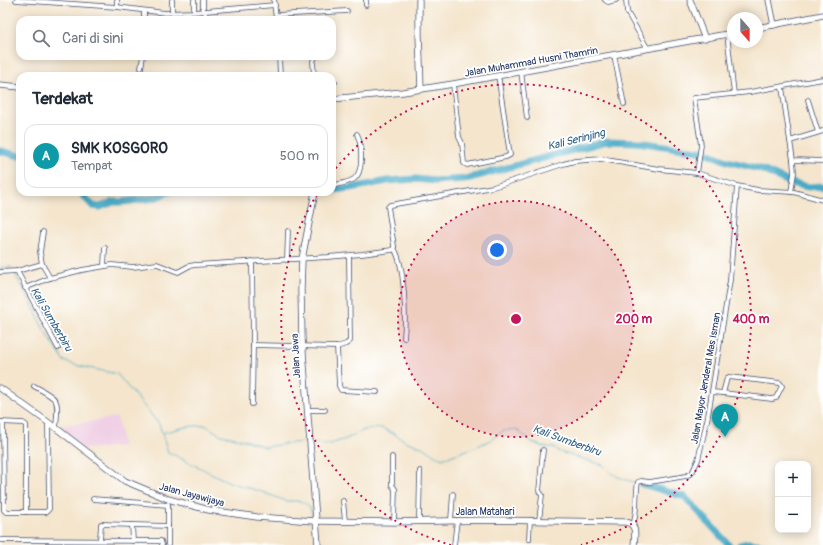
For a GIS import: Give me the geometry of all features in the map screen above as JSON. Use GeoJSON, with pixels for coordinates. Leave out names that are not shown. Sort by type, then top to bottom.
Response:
{"type":"FeatureCollection","features":[{"type":"Feature","properties":{"kind":"street"},"geometry":{"type":"LineString","coordinates":[[16,0],[117,7],[172,13],[204,11],[275,2],[276,15],[347,11]]}},
{"type":"Feature","properties":{"kind":"street"},"geometry":{"type":"LineString","coordinates":[[117,0],[117,7]]}},
{"type":"Feature","properties":{"kind":"street"},"geometry":{"type":"LineString","coordinates":[[172,0],[172,13]]}},
{"type":"Feature","properties":{"kind":"street"},"geometry":{"type":"LineString","coordinates":[[194,0],[194,12]]}},
{"type":"Feature","properties":{"kind":"street"},"geometry":{"type":"LineString","coordinates":[[203,0],[205,16]]}},
{"type":"Feature","properties":{"kind":"street"},"geometry":{"type":"LineString","coordinates":[[366,0],[366,5]]}},
{"type":"Feature","properties":{"kind":"street"},"geometry":{"type":"LineString","coordinates":[[419,0],[421,89]]}},
{"type":"Feature","properties":{"kind":"street"},"geometry":{"type":"LineString","coordinates":[[605,0],[608,2],[616,0]]}},
{"type":"Feature","properties":{"kind":"street"},"geometry":{"type":"LineString","coordinates":[[626,0],[627,12],[648,49]]}},
{"type":"Feature","properties":{"kind":"street"},"geometry":{"type":"LineString","coordinates":[[690,0],[705,39]]}},
{"type":"Feature","properties":{"kind":"street"},"geometry":{"type":"LineString","coordinates":[[769,0],[774,25]]}},
{"type":"Feature","properties":{"kind":"street"},"geometry":{"type":"LineString","coordinates":[[144,11],[144,16]]}},
{"type":"Feature","properties":{"kind":"street"},"geometry":{"type":"LineString","coordinates":[[763,27],[823,15]]}},
{"type":"Feature","properties":{"kind":"street","name":"Jalan Muhammad Husni Thamrin"},"geometry":{"type":"LineString","coordinates":[[336,97],[421,89],[453,84],[727,35]]}},
{"type":"Feature","properties":{"kind":"street"},"geometry":{"type":"LineString","coordinates":[[731,48],[734,94]]}},
{"type":"Feature","properties":{"kind":"street"},"geometry":{"type":"LineString","coordinates":[[614,55],[624,104]]}},
{"type":"Feature","properties":{"kind":"street"},"geometry":{"type":"LineString","coordinates":[[141,68],[142,60]]}},
{"type":"Feature","properties":{"kind":"street"},"geometry":{"type":"LineString","coordinates":[[279,60],[280,72]]}},
{"type":"Feature","properties":{"kind":"street"},"geometry":{"type":"LineString","coordinates":[[314,60],[314,72]]}},
{"type":"Feature","properties":{"kind":"street"},"geometry":{"type":"LineString","coordinates":[[521,71],[527,118]]}},
{"type":"Feature","properties":{"kind":"street"},"geometry":{"type":"LineString","coordinates":[[453,84],[459,137],[462,143],[464,163],[467,165],[508,157],[510,155],[498,75]]}},
{"type":"Feature","properties":{"kind":"street"},"geometry":{"type":"LineString","coordinates":[[697,172],[701,145],[694,98],[782,87],[823,79]]}},
{"type":"Feature","properties":{"kind":"street"},"geometry":{"type":"LineString","coordinates":[[0,85],[16,87]]}},
{"type":"Feature","properties":{"kind":"street"},"geometry":{"type":"LineString","coordinates":[[782,87],[793,160],[791,192]]}},
{"type":"Feature","properties":{"kind":"street"},"geometry":{"type":"LineString","coordinates":[[790,141],[821,131],[808,100]]}},
{"type":"Feature","properties":{"kind":"street"},"geometry":{"type":"LineString","coordinates":[[336,185],[352,180],[359,172],[361,153],[360,140],[357,134]]}},
{"type":"Feature","properties":{"kind":"street"},"geometry":{"type":"LineString","coordinates":[[404,338],[406,310],[398,256],[394,248],[388,208],[390,205],[493,186],[575,161],[601,160],[659,169],[697,172],[737,186],[763,191],[791,192],[823,200]]}},
{"type":"Feature","properties":{"kind":"street"},"geometry":{"type":"LineString","coordinates":[[793,160],[823,161]]}},
{"type":"Feature","properties":{"kind":"street","name":"Jalan Mayor Jenderal Mas Isman"},"geometry":{"type":"LineString","coordinates":[[633,525],[638,483],[641,481],[650,482],[686,476],[692,473],[698,460],[703,442],[712,392],[730,280],[737,186]]}},
{"type":"Feature","properties":{"kind":"street","name":"Jalan Jawa"},"geometry":{"type":"LineString","coordinates":[[314,196],[302,259],[301,290],[314,521],[318,545]]}},
{"type":"Feature","properties":{"kind":"street"},"geometry":{"type":"LineString","coordinates":[[287,260],[288,231]]}},
{"type":"Feature","properties":{"kind":"street"},"geometry":{"type":"LineString","coordinates":[[43,232],[40,252],[42,264],[50,278]]}},
{"type":"Feature","properties":{"kind":"street"},"geometry":{"type":"LineString","coordinates":[[104,266],[105,248]]}},
{"type":"Feature","properties":{"kind":"street"},"geometry":{"type":"LineString","coordinates":[[25,288],[50,278],[112,265],[133,267],[157,264],[178,272],[192,265],[349,256],[382,252],[394,248]]}},
{"type":"Feature","properties":{"kind":"street"},"geometry":{"type":"LineString","coordinates":[[253,346],[337,347],[346,344],[351,338],[349,256]]}},
{"type":"Feature","properties":{"kind":"street"},"geometry":{"type":"LineString","coordinates":[[252,261],[252,404]]}},
{"type":"Feature","properties":{"kind":"street"},"geometry":{"type":"LineString","coordinates":[[0,272],[14,272],[42,264]]}},
{"type":"Feature","properties":{"kind":"street"},"geometry":{"type":"LineString","coordinates":[[14,272],[25,288],[58,348]]}},
{"type":"Feature","properties":{"kind":"street"},"geometry":{"type":"LineString","coordinates":[[337,347],[340,390],[377,392]]}},
{"type":"Feature","properties":{"kind":"street"},"geometry":{"type":"LineString","coordinates":[[712,392],[772,399],[776,398],[782,385],[780,383],[728,377],[723,393]]}},
{"type":"Feature","properties":{"kind":"street"},"geometry":{"type":"LineString","coordinates":[[34,386],[52,396],[57,402],[56,428]]}},
{"type":"Feature","properties":{"kind":"street","name":"Jalan Jayawijaya"},"geometry":{"type":"LineString","coordinates":[[0,388],[56,428],[125,481],[168,502],[233,514],[314,521]]}},
{"type":"Feature","properties":{"kind":"street"},"geometry":{"type":"LineString","coordinates":[[307,410],[325,410]]}},
{"type":"Feature","properties":{"kind":"street"},"geometry":{"type":"LineString","coordinates":[[26,512],[26,425],[23,423],[1,422],[4,510],[6,512],[26,512],[46,512],[50,509],[48,423]]}},
{"type":"Feature","properties":{"kind":"street"},"geometry":{"type":"LineString","coordinates":[[539,521],[542,495],[539,491],[543,450]]}},
{"type":"Feature","properties":{"kind":"street"},"geometry":{"type":"LineString","coordinates":[[392,457],[394,522]]}},
{"type":"Feature","properties":{"kind":"street"},"geometry":{"type":"LineString","coordinates":[[419,521],[420,472]]}},
{"type":"Feature","properties":{"kind":"street"},"geometry":{"type":"LineString","coordinates":[[453,494],[454,545]]}},
{"type":"Feature","properties":{"kind":"street"},"geometry":{"type":"LineString","coordinates":[[93,499],[168,502],[168,545]]}},
{"type":"Feature","properties":{"kind":"street"},"geometry":{"type":"LineString","coordinates":[[344,501],[345,521]]}},
{"type":"Feature","properties":{"kind":"street"},"geometry":{"type":"LineString","coordinates":[[529,539],[530,520]]}},
{"type":"Feature","properties":{"kind":"street","name":"Jalan Matahari"},"geometry":{"type":"LineString","coordinates":[[314,521],[394,522],[530,520],[626,522],[633,525]]}},
{"type":"Feature","properties":{"kind":"street"},"geometry":{"type":"LineString","coordinates":[[100,540],[101,524],[168,526]]}},
{"type":"Feature","properties":{"kind":"street"},"geometry":{"type":"LineString","coordinates":[[132,525],[133,541]]}},
{"type":"Feature","properties":{"kind":"street"},"geometry":{"type":"LineString","coordinates":[[633,525],[635,531],[634,545]]}},
{"type":"Feature","properties":{"kind":"street"},"geometry":{"type":"LineString","coordinates":[[0,540],[41,543],[80,543],[100,540],[161,541],[162,545]]}},
{"type":"Feature","properties":{"kind":"shaded area"},"geometry":{"type":"Polygon","coordinates":[[[117,417],[123,446],[84,449],[63,433],[62,426],[117,417]]]}},
{"type":"Feature","properties":{"kind":"waterway","name":"Kali Serinjing"},"geometry":{"type":"LineString","coordinates":[[336,190],[387,181],[416,179],[435,181],[466,179],[606,141],[637,142],[705,152],[727,161],[760,169],[791,183],[808,187],[823,186]]}},
{"type":"Feature","properties":{"kind":"waterway","name":"Kali Serinjing"},"geometry":{"type":"LineString","coordinates":[[0,151],[16,155]]}},
{"type":"Feature","properties":{"kind":"waterway","name":"Kali Serinjing"},"geometry":{"type":"LineString","coordinates":[[84,196],[93,206],[100,207],[113,202],[154,198],[159,196]]}},
{"type":"Feature","properties":{"kind":"waterway","name":"Kali Sumberbiru"},"geometry":{"type":"LineString","coordinates":[[0,268],[11,267],[12,269]]}},
{"type":"Feature","properties":{"kind":"waterway","name":"Kali Sumberbiru"},"geometry":{"type":"LineString","coordinates":[[14,272],[33,306],[43,328],[64,361],[75,365],[117,374],[159,424],[168,452],[229,482],[286,501],[300,501],[310,508],[313,517]]}},
{"type":"Feature","properties":{"kind":"waterway","name":"Kali Sumberbiru"},"geometry":{"type":"LineString","coordinates":[[162,433],[185,427],[205,425],[221,435],[245,440],[265,447],[307,442]]}},
{"type":"Feature","properties":{"kind":"waterway","name":"Kali Sumberbiru"},"geometry":{"type":"LineString","coordinates":[[312,443],[330,444],[346,439],[364,430],[382,428],[405,441],[422,447],[442,459],[478,446],[503,431],[516,429],[530,441],[543,447],[552,447],[560,452],[603,465],[618,477],[636,483]]}},
{"type":"Feature","properties":{"kind":"waterway","name":"Kali Sumberbiru"},"geometry":{"type":"LineString","coordinates":[[642,484],[685,497],[729,545]]}},
{"type":"Feature","properties":{"kind":"waterway","name":"Kali Sumberbiru"},"geometry":{"type":"LineString","coordinates":[[740,545],[748,543],[763,545]]}},
{"type":"Feature","properties":{"kind":"place","name":"SMK KOSGORO"},"geometry":{"type":"Point","coordinates":[725,437]}}]}
